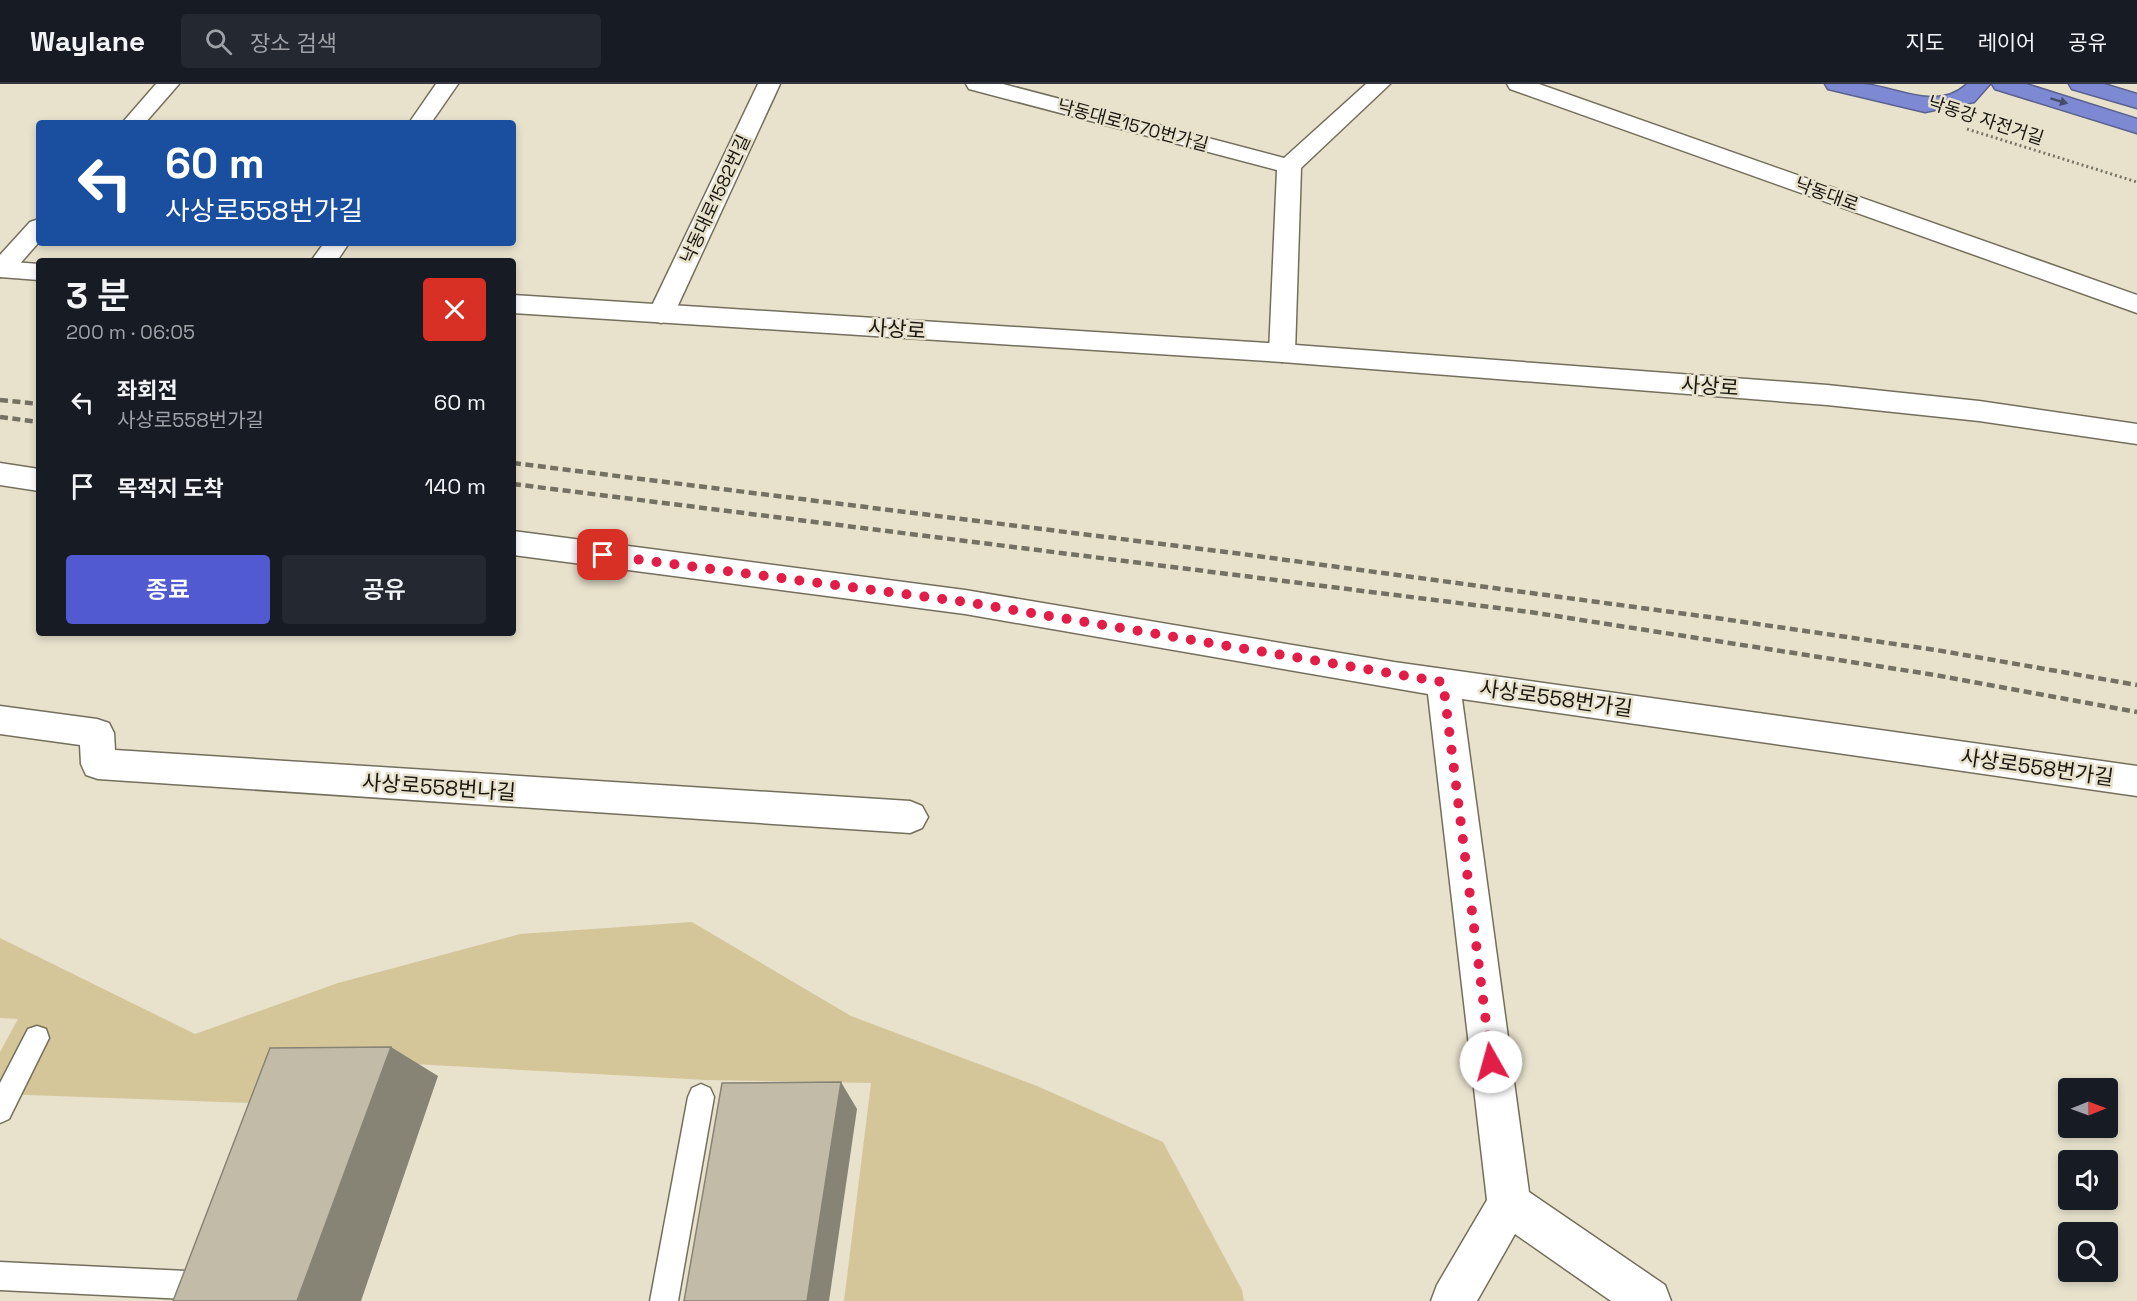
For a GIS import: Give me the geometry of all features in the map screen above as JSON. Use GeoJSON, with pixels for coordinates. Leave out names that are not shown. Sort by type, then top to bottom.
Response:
{"type":"FeatureCollection","features":[{"type":"Feature","properties":{"kind":"highway"},"geometry":{"type":"LineString","coordinates":[[1844,87],[1925,105],[1966,97],[1979,84]]}},
{"type":"Feature","properties":{"kind":"highway"},"geometry":{"type":"LineString","coordinates":[[2003,84],[2137,126]]}},
{"type":"Feature","properties":{"kind":"highway"},"geometry":{"type":"LineString","coordinates":[[2080,84],[2137,101]]}},
{"type":"Feature","properties":{"kind":"street"},"geometry":{"type":"LineString","coordinates":[[136,120],[168,84]]}},
{"type":"Feature","properties":{"kind":"street"},"geometry":{"type":"LineString","coordinates":[[422,120],[447,84]]}},
{"type":"Feature","properties":{"kind":"street","name":"낙동대로1582번길"},"geometry":{"type":"LineString","coordinates":[[661,314],[769,84]]}},
{"type":"Feature","properties":{"kind":"street","name":"낙동대로1570번가길"},"geometry":{"type":"LineString","coordinates":[[977,84],[1289,166]]}},
{"type":"Feature","properties":{"kind":"street"},"geometry":{"type":"LineString","coordinates":[[1282,353],[1289,166],[1379,84]]}},
{"type":"Feature","properties":{"kind":"street","name":"낙동대로"},"geometry":{"type":"LineString","coordinates":[[1518,84],[2136,304]]}},
{"type":"Feature","properties":{"kind":"street"},"geometry":{"type":"LineString","coordinates":[[0,269],[36,230]]}},
{"type":"Feature","properties":{"kind":"street"},"geometry":{"type":"LineString","coordinates":[[0,269],[36,272]]}},
{"type":"Feature","properties":{"kind":"street","name":"사상로"},"geometry":{"type":"LineString","coordinates":[[516,304],[1282,353],[1827,395],[1979,411],[2137,434]]}},
{"type":"Feature","properties":{"kind":"street"},"geometry":{"type":"LineString","coordinates":[[0,474],[36,480]]}},
{"type":"Feature","properties":{"kind":"street","name":"사상로558번가길"},"geometry":{"type":"LineString","coordinates":[[516,543],[966,602],[1443,682],[2137,781]]}},
{"type":"Feature","properties":{"kind":"street"},"geometry":{"type":"LineString","coordinates":[[1443,682],[1509,1204],[1453,1301]]}},
{"type":"Feature","properties":{"kind":"street","name":"사상로558번나길"},"geometry":{"type":"LineString","coordinates":[[0,720],[97,733],[98,764],[910,817]]}},
{"type":"Feature","properties":{"kind":"street"},"geometry":{"type":"LineString","coordinates":[[1509,1204],[1649,1301]]}},
{"type":"Feature","properties":{"kind":"lane"},"geometry":{"type":"LineString","coordinates":[[0,1110],[37,1038]]}},
{"type":"Feature","properties":{"kind":"lane"},"geometry":{"type":"LineString","coordinates":[[664,1301],[701,1097]]}},
{"type":"Feature","properties":{"kind":"lane"},"geometry":{"type":"LineString","coordinates":[[0,1276],[220,1284]]}},
{"type":"Feature","properties":{"kind":"path","name":"낙동강 자전거길"},"geometry":{"type":"LineString","coordinates":[[1959,126],[2137,182]]}},
{"type":"Feature","properties":{"kind":"shaded area"},"geometry":{"type":"Polygon","coordinates":[[[692,922],[851,1016],[1037,1086],[1163,1142],[1242,1290],[1244,1301],[844,1301],[871,1083],[706,1080],[320,1059],[304,1105],[0,1094],[0,1052],[18,1019],[0,1018],[0,938],[195,1034],[338,983],[520,934],[692,922]]]}},
{"type":"Feature","properties":{"kind":"building"},"geometry":{"type":"Polygon","coordinates":[[[391,1047],[297,1301],[173,1301],[270,1048],[391,1047]]]}},
{"type":"Feature","properties":{"kind":"building"},"geometry":{"type":"Polygon","coordinates":[[[841,1082],[807,1301],[684,1301],[722,1083],[841,1082]]]}},
{"type":"Feature","properties":{"kind":"railway"},"geometry":{"type":"LineString","coordinates":[[9,401],[0,400],[36,404]]}},
{"type":"Feature","properties":{"kind":"railway"},"geometry":{"type":"LineString","coordinates":[[0,417],[36,422]]}},
{"type":"Feature","properties":{"kind":"railway"},"geometry":{"type":"LineString","coordinates":[[516,463],[1242,554],[1716,618],[1936,650],[2137,685]]}},
{"type":"Feature","properties":{"kind":"railway"},"geometry":{"type":"LineString","coordinates":[[516,484],[1530,612],[1935,675],[2137,712]]}},
{"type":"Feature","properties":{"kind":"route"},"geometry":{"type":"LineString","coordinates":[[603,555],[966,602],[1394,676],[1443,682],[1491,1062]]}}]}
